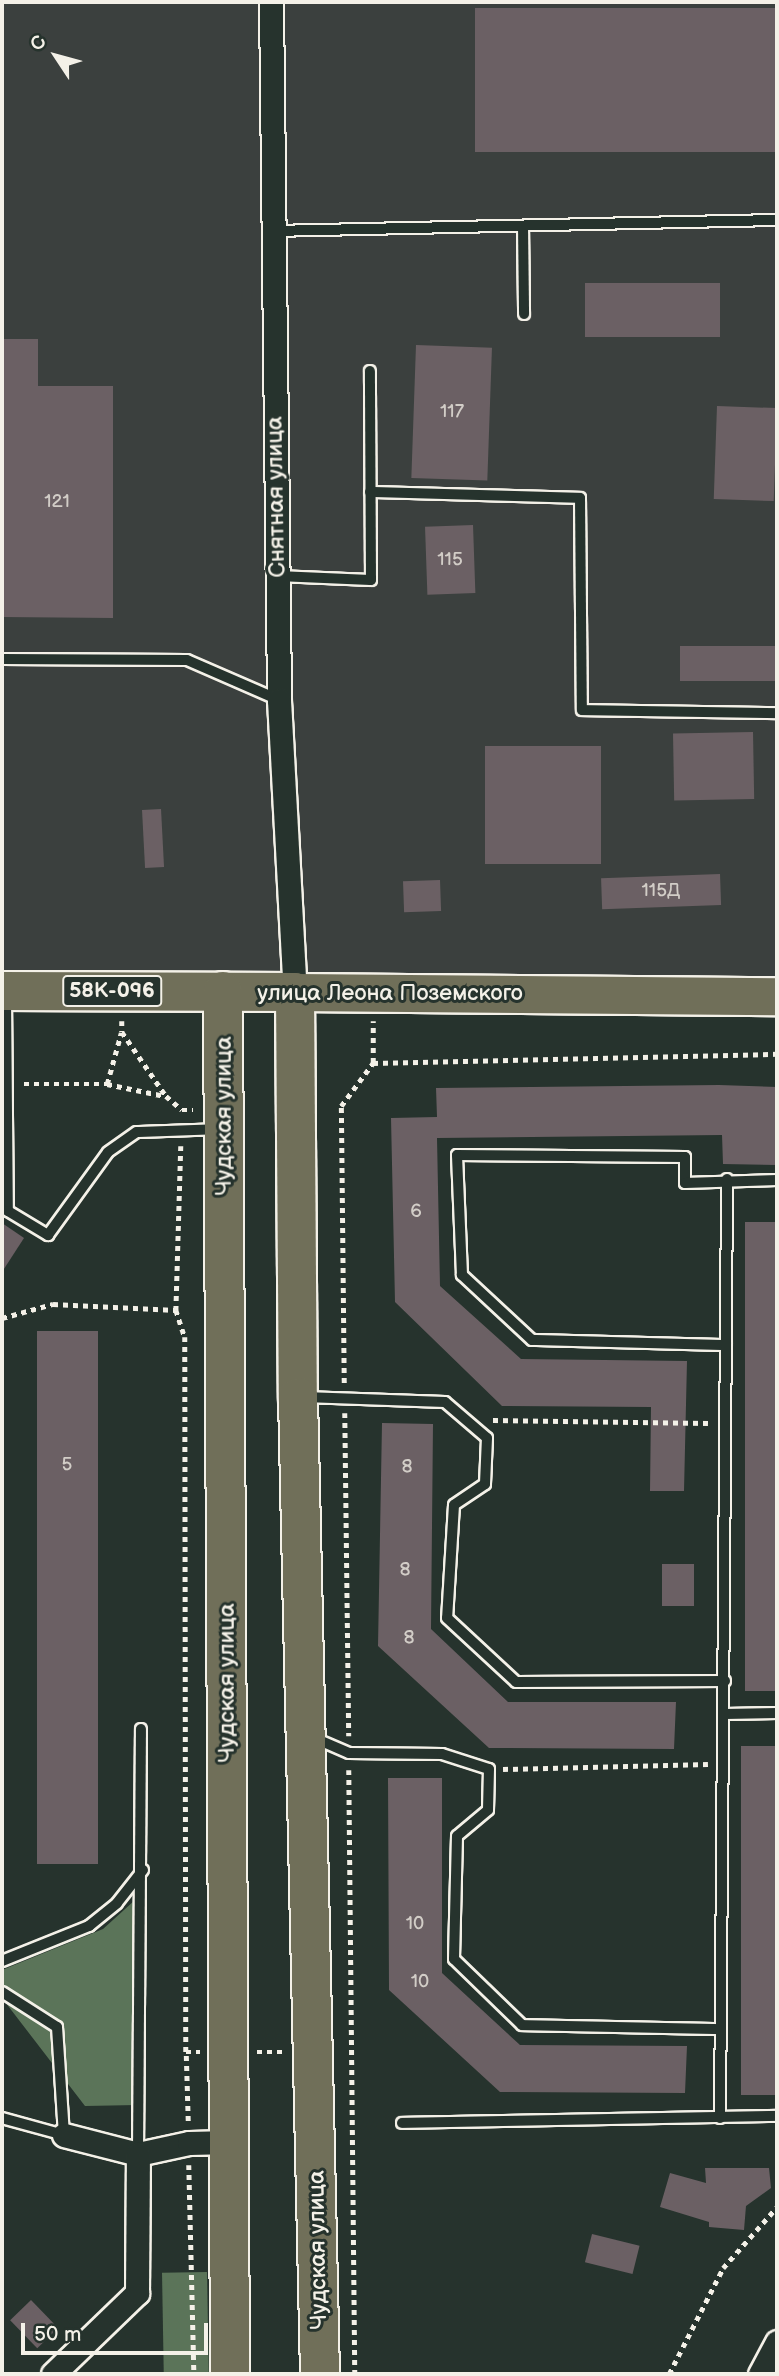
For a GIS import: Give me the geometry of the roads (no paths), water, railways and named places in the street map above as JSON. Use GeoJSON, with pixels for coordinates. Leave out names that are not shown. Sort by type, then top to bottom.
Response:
{"type":"FeatureCollection","features":[{"type":"Feature","properties":{"kind":"highway","name":"улица Леона Поземского"},"geometry":{"type":"LineString","coordinates":[[4,991],[295,992]]}},
{"type":"Feature","properties":{"kind":"highway","name":"Чудская улица"},"geometry":{"type":"LineString","coordinates":[[223,991],[230,2374]]}},
{"type":"Feature","properties":{"kind":"highway","name":"Чудская улица"},"geometry":{"type":"LineString","coordinates":[[295,992],[298,1397],[320,2374]]}},
{"type":"Feature","properties":{"kind":"main road","name":"улица Леона Поземского"},"geometry":{"type":"LineString","coordinates":[[295,992],[777,996]]}},
{"type":"Feature","properties":{"kind":"street","name":"Снятная улица"},"geometry":{"type":"LineString","coordinates":[[271,2],[279,700],[295,992]]}},
{"type":"Feature","properties":{"kind":"street"},"geometry":{"type":"LineString","coordinates":[[64,2136],[138,2154],[189,2143],[230,2142]]}},
{"type":"Feature","properties":{"kind":"street"},"geometry":{"type":"LineString","coordinates":[[53,2374],[137,2293],[138,2154]]}},
{"type":"Feature","properties":{"kind":"street"},"geometry":{"type":"LineString","coordinates":[[761,2374],[777,2343]]}},
{"type":"Feature","properties":{"kind":"lane"},"geometry":{"type":"LineString","coordinates":[[272,231],[777,220]]}},
{"type":"Feature","properties":{"kind":"lane"},"geometry":{"type":"LineString","coordinates":[[523,226],[524,314]]}},
{"type":"Feature","properties":{"kind":"lane"},"geometry":{"type":"LineString","coordinates":[[277,576],[371,580],[370,372]]}},
{"type":"Feature","properties":{"kind":"lane"},"geometry":{"type":"LineString","coordinates":[[370,492],[580,498],[582,710],[777,713]]}},
{"type":"Feature","properties":{"kind":"lane"},"geometry":{"type":"LineString","coordinates":[[2,659],[187,660],[279,700]]}},
{"type":"Feature","properties":{"kind":"lane"},"geometry":{"type":"LineString","coordinates":[[4,991],[7,1083],[5,1209],[48,1235],[108,1152],[137,1132],[181,1128],[224,1129]]}},
{"type":"Feature","properties":{"kind":"lane"},"geometry":{"type":"LineString","coordinates":[[726,1345],[531,1340],[462,1276],[457,1155],[685,1157],[685,1183],[727,1179],[777,1180]]}},
{"type":"Feature","properties":{"kind":"lane"},"geometry":{"type":"LineString","coordinates":[[720,2118],[727,1179]]}},
{"type":"Feature","properties":{"kind":"lane"},"geometry":{"type":"LineString","coordinates":[[298,1397],[445,1402],[487,1438],[485,1484],[454,1505],[447,1618],[516,1682],[725,1681]]}},
{"type":"Feature","properties":{"kind":"lane"},"geometry":{"type":"LineString","coordinates":[[725,1714],[777,1713]]}},
{"type":"Feature","properties":{"kind":"lane"},"geometry":{"type":"LineString","coordinates":[[138,2154],[143,1870],[141,1729]]}},
{"type":"Feature","properties":{"kind":"lane"},"geometry":{"type":"LineString","coordinates":[[306,1734],[349,1753],[442,1754],[489,1769],[488,1810],[457,1836],[454,1959],[523,2025],[721,2029]]}},
{"type":"Feature","properties":{"kind":"lane"},"geometry":{"type":"LineString","coordinates":[[2,1961],[89,1926],[117,1903],[143,1870]]}},
{"type":"Feature","properties":{"kind":"lane"},"geometry":{"type":"LineString","coordinates":[[2,1992],[57,2026],[64,2136],[2,2118]]}},
{"type":"Feature","properties":{"kind":"lane"},"geometry":{"type":"LineString","coordinates":[[402,2123],[777,2116]]}}]}
